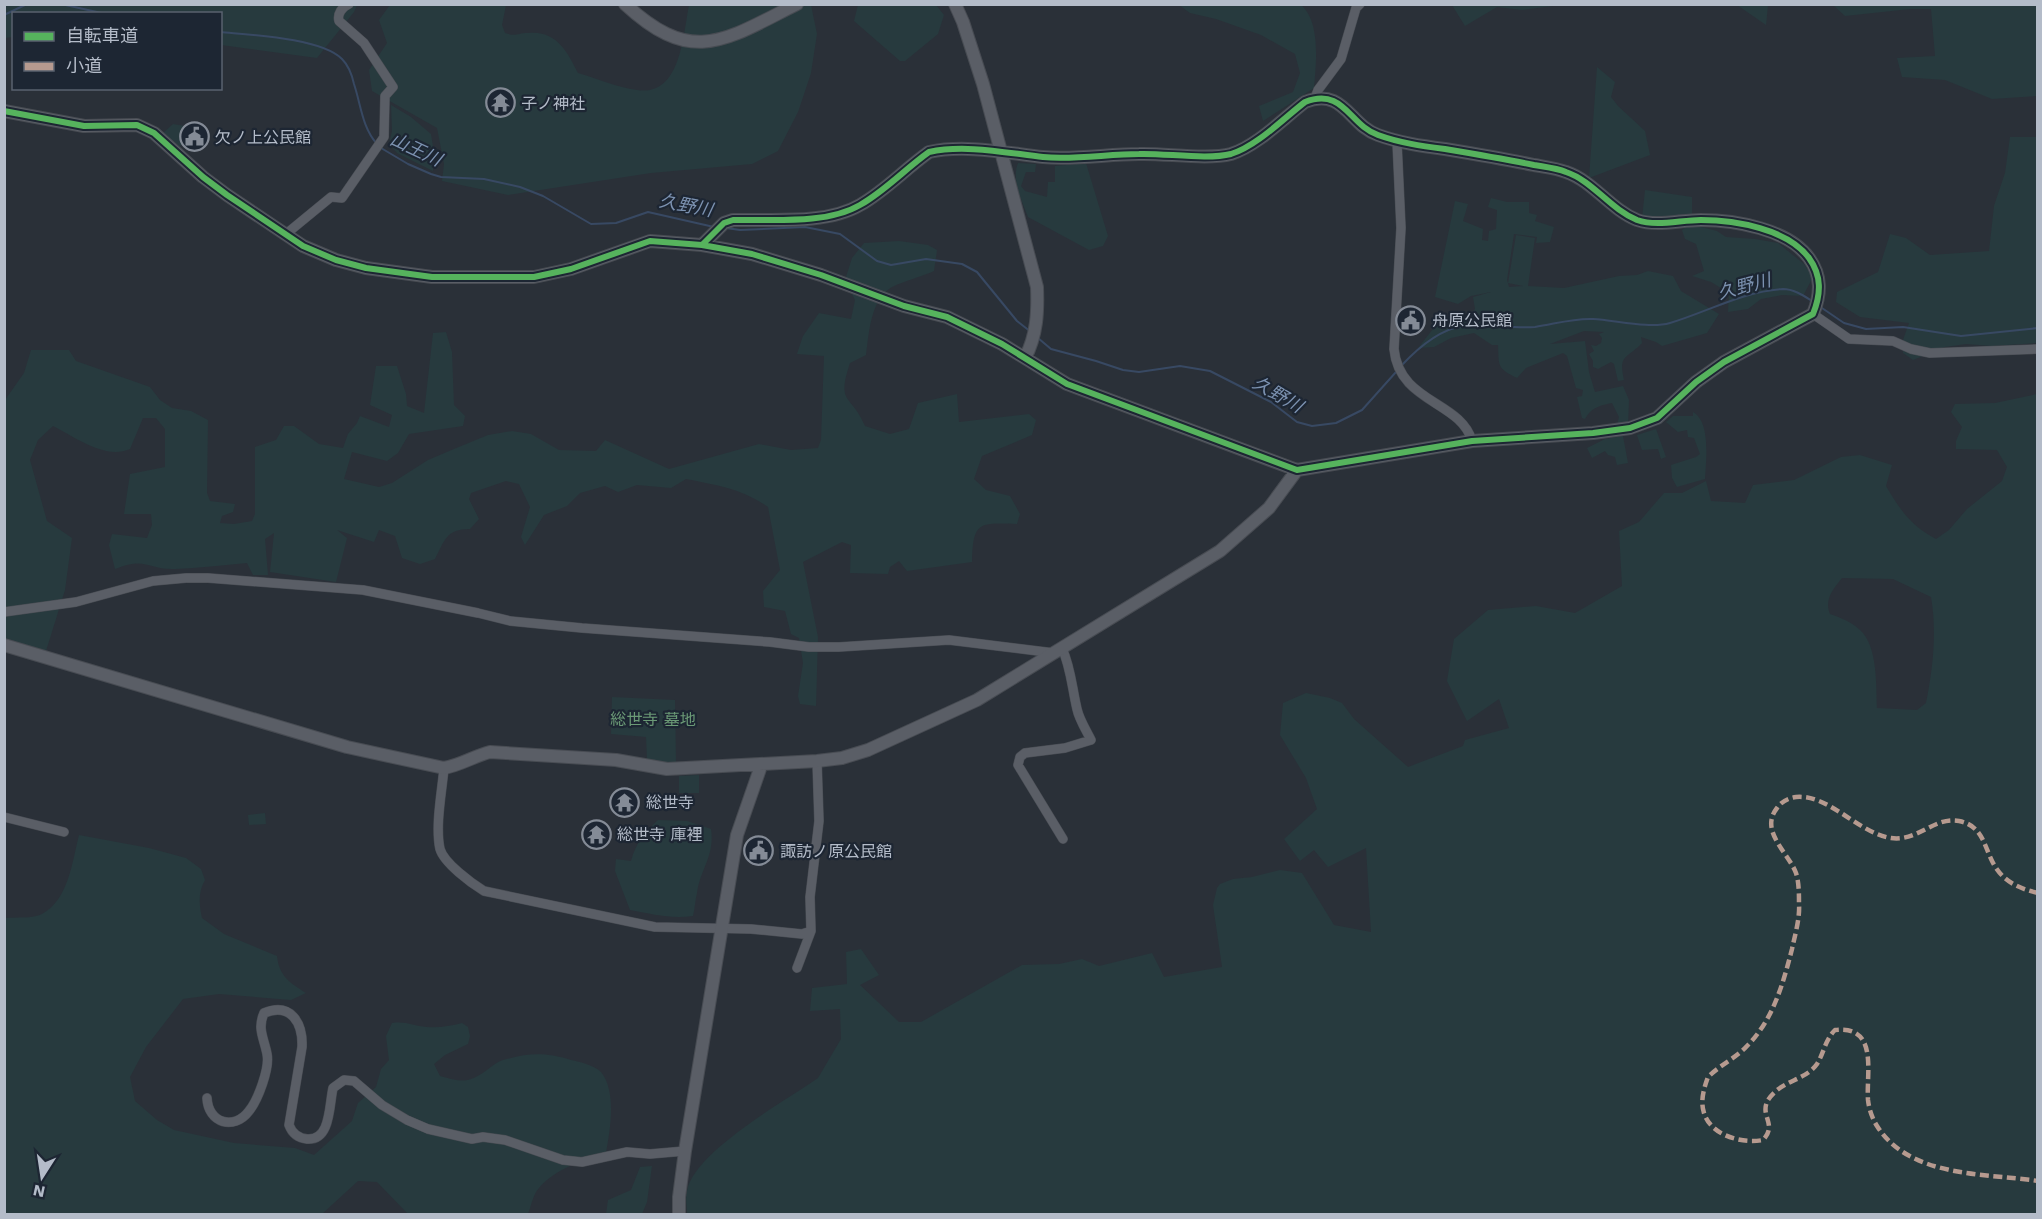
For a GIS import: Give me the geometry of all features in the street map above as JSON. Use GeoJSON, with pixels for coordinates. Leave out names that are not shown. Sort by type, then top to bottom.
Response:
{"type":"FeatureCollection","features":[{"type":"Feature","properties":{"kind":"street"},"geometry":{"type":"LineString","coordinates":[[286,234],[331,197],[342,198],[384,138],[385,96],[393,87],[364,43],[339,21],[341,9],[349,4]]}},
{"type":"Feature","properties":{"kind":"street"},"geometry":{"type":"LineString","coordinates":[[625,4],[665,34],[684,42],[696,43],[709,43],[735,34],[797,4]]}},
{"type":"Feature","properties":{"kind":"street"},"geometry":{"type":"LineString","coordinates":[[955,4],[963,22],[1002,153],[1037,287],[1037,321],[1028,353]]}},
{"type":"Feature","properties":{"kind":"street"},"geometry":{"type":"LineString","coordinates":[[1315,98],[1318,90],[1341,59],[1356,8],[1360,4]]}},
{"type":"Feature","properties":{"kind":"street"},"geometry":{"type":"LineString","coordinates":[[4,111],[84,126],[137,125],[154,133],[203,177],[227,195],[303,246],[336,260],[366,268],[400,274],[456,277],[534,277],[571,269],[650,241],[702,245],[752,254],[821,275],[904,306],[947,317],[1028,353],[1067,384],[1297,470],[1472,441],[1593,433],[1650,423],[1696,382],[1724,362],[1813,314],[1820,298],[1819,279],[1813,263],[1804,251],[1791,241],[1776,234],[1738,224],[1702,220],[1646,222],[1630,216],[1607,202],[1585,183],[1567,172],[1397,142],[1374,134],[1339,103],[1328,98],[1315,98],[1305,102],[1252,143],[1230,154],[1199,156],[1140,154],[1051,158],[941,149],[929,152],[859,206],[836,215],[814,218],[733,220],[724,223],[702,245]]}},
{"type":"Feature","properties":{"kind":"street"},"geometry":{"type":"LineString","coordinates":[[1397,142],[1401,228],[1395,363],[1416,391],[1460,421],[1469,432],[1472,441]]}},
{"type":"Feature","properties":{"kind":"street"},"geometry":{"type":"LineString","coordinates":[[1813,314],[1849,339],[1893,341],[1911,350],[1930,352],[2037,349]]}},
{"type":"Feature","properties":{"kind":"street"},"geometry":{"type":"LineString","coordinates":[[4,645],[347,747],[444,768],[457,766],[478,755],[490,752],[616,760],[668,769],[761,765],[842,758],[868,750],[978,700],[1220,551],[1269,508],[1297,470]]}},
{"type":"Feature","properties":{"kind":"street"},"geometry":{"type":"LineString","coordinates":[[4,612],[76,602],[153,581],[208,578],[363,590],[510,621],[582,628],[822,648],[949,640],[1058,650],[1067,659],[1077,711],[1091,740],[1065,748],[1025,753],[1020,757],[1018,765],[1063,839]]}},
{"type":"Feature","properties":{"kind":"street"},"geometry":{"type":"LineString","coordinates":[[797,968],[811,931],[810,897],[819,821],[817,761]]}},
{"type":"Feature","properties":{"kind":"street"},"geometry":{"type":"LineString","coordinates":[[679,1215],[685,1151],[737,836],[761,765]]}},
{"type":"Feature","properties":{"kind":"street"},"geometry":{"type":"LineString","coordinates":[[444,768],[439,832],[440,850],[470,883],[484,891],[655,927],[751,929],[802,934],[811,931]]}},
{"type":"Feature","properties":{"kind":"street"},"geometry":{"type":"LineString","coordinates":[[4,817],[64,832]]}},
{"type":"Feature","properties":{"kind":"street"},"geometry":{"type":"LineString","coordinates":[[207,1098],[207,1109],[213,1117],[223,1121],[234,1122],[243,1118],[251,1109],[265,1076],[267,1056],[260,1033],[261,1021],[264,1013],[283,1011],[297,1019],[303,1035],[289,1125],[298,1137],[317,1138],[324,1133],[333,1088],[344,1080],[354,1081],[382,1105],[428,1129],[472,1139],[483,1137],[505,1140],[563,1160],[582,1162],[627,1152],[650,1154],[685,1151]]}},
{"type":"Feature","properties":{"kind":"green space"},"geometry":{"type":"Polygon","coordinates":[[[4,5],[357,5],[354,12],[317,58],[222,45],[222,12],[12,12],[12,37],[5,38],[4,5]]]}},
{"type":"Feature","properties":{"kind":"green space"},"geometry":{"type":"Polygon","coordinates":[[[390,5],[506,5],[502,25],[505,33],[546,35],[565,50],[578,73],[637,90],[652,90],[663,84],[671,74],[682,47],[689,5],[811,5],[817,34],[811,73],[798,112],[778,151],[752,164],[651,173],[508,195],[442,181],[444,164],[437,128],[372,91],[369,70],[387,43],[379,20],[390,5]]]}},
{"type":"Feature","properties":{"kind":"green space"},"geometry":{"type":"Polygon","coordinates":[[[858,5],[936,5],[944,15],[938,34],[905,61],[900,61],[854,21],[858,5]]]}},
{"type":"Feature","properties":{"kind":"green space"},"geometry":{"type":"Polygon","coordinates":[[[1179,5],[1301,5],[1312,22],[1316,44],[1314,88],[1263,121],[1259,106],[1293,92],[1300,73],[1295,54],[1261,35],[1216,19],[1190,13],[1179,5]]]}},
{"type":"Feature","properties":{"kind":"green space"},"geometry":{"type":"Polygon","coordinates":[[[1452,5],[1560,5],[1522,10],[1497,7],[1465,26],[1452,5]]]}},
{"type":"Feature","properties":{"kind":"green space"},"geometry":{"type":"Polygon","coordinates":[[[1737,5],[1768,5],[1766,26],[1766,25],[1737,5]]]}},
{"type":"Feature","properties":{"kind":"green space"},"geometry":{"type":"Polygon","coordinates":[[[1833,5],[2037,5],[2037,96],[1992,99],[1945,80],[1902,77],[1897,58],[1935,56],[1931,9],[1845,16],[1833,5]]]}},
{"type":"Feature","properties":{"kind":"green space"},"geometry":{"type":"Polygon","coordinates":[[[1597,67],[1615,82],[1611,97],[1645,131],[1650,155],[1589,178],[1597,67]]]}},
{"type":"Feature","properties":{"kind":"green space"},"geometry":{"type":"Polygon","coordinates":[[[391,105],[411,117],[431,134],[434,153],[433,171],[397,153],[389,144],[392,131],[391,105]]]}},
{"type":"Feature","properties":{"kind":"green space"},"geometry":{"type":"Polygon","coordinates":[[[173,124],[190,127],[180,139],[183,143],[177,149],[162,134],[173,124]]]}},
{"type":"Feature","properties":{"kind":"green space"},"geometry":{"type":"Polygon","coordinates":[[[2010,137],[2037,137],[2037,343],[1992,346],[1966,344],[1945,347],[1913,360],[1903,353],[1903,340],[1909,323],[1860,317],[1836,302],[1837,292],[1878,272],[1890,234],[1906,238],[1930,255],[1989,251],[1994,206],[2005,173],[2010,137]]]}},
{"type":"Feature","properties":{"kind":"green space"},"geometry":{"type":"Polygon","coordinates":[[[1018,163],[1036,164],[1035,172],[1026,172],[1021,186],[1025,191],[1047,197],[1048,182],[1055,182],[1055,166],[1086,163],[1108,236],[1103,246],[1089,250],[1028,217],[1017,183],[1018,163]]]}},
{"type":"Feature","properties":{"kind":"green space"},"geometry":{"type":"Polygon","coordinates":[[[1645,190],[1692,197],[1692,219],[1642,219],[1645,190]]]}},
{"type":"Feature","properties":{"kind":"green space"},"geometry":{"type":"Polygon","coordinates":[[[1491,198],[1507,202],[1529,202],[1529,213],[1537,215],[1535,221],[1554,227],[1550,242],[1536,243],[1537,237],[1514,234],[1507,280],[1509,287],[1523,286],[1508,283],[1516,235],[1535,238],[1528,286],[1564,288],[1648,271],[1673,276],[1681,291],[1719,314],[1707,333],[1662,346],[1641,337],[1642,343],[1623,361],[1624,380],[1618,381],[1614,364],[1611,362],[1598,369],[1593,367],[1589,354],[1594,351],[1591,345],[1596,346],[1601,343],[1602,338],[1599,334],[1604,332],[1584,331],[1550,344],[1585,341],[1589,372],[1595,392],[1623,386],[1629,400],[1628,426],[1617,425],[1619,417],[1612,403],[1596,408],[1585,419],[1582,418],[1577,397],[1582,396],[1583,390],[1576,388],[1567,356],[1563,353],[1526,368],[1517,378],[1500,366],[1498,345],[1492,345],[1474,333],[1451,338],[1434,347],[1418,348],[1440,320],[1464,321],[1475,309],[1473,297],[1491,292],[1471,296],[1458,304],[1435,297],[1455,201],[1468,204],[1463,221],[1483,229],[1482,240],[1488,241],[1489,231],[1496,229],[1497,210],[1488,207],[1491,198]]]}},
{"type":"Feature","properties":{"kind":"green space"},"geometry":{"type":"Polygon","coordinates":[[[1689,224],[1717,231],[1726,237],[1778,243],[1804,264],[1813,277],[1803,296],[1782,295],[1761,299],[1748,309],[1728,312],[1729,293],[1711,282],[1692,276],[1704,271],[1696,244],[1685,239],[1682,230],[1689,224]]]}},
{"type":"Feature","properties":{"kind":"green space"},"geometry":{"type":"Polygon","coordinates":[[[899,241],[928,245],[937,250],[934,271],[889,289],[878,302],[874,310],[866,355],[850,363],[844,386],[847,398],[865,426],[890,434],[909,429],[918,403],[957,394],[959,422],[1029,414],[1036,420],[1032,435],[982,456],[974,479],[986,490],[1010,496],[1020,514],[1017,524],[994,524],[981,527],[974,539],[972,562],[907,571],[899,561],[890,567],[888,574],[850,573],[851,545],[842,542],[803,562],[818,637],[816,706],[800,704],[798,696],[803,663],[799,638],[791,634],[785,611],[764,607],[763,591],[780,570],[768,507],[749,496],[729,488],[686,479],[671,488],[637,485],[618,492],[605,486],[580,493],[567,506],[544,515],[525,545],[521,537],[530,507],[519,484],[506,481],[471,493],[469,499],[479,519],[470,529],[451,533],[435,559],[420,564],[402,558],[395,536],[379,530],[374,542],[337,530],[347,538],[336,582],[270,572],[274,533],[265,539],[268,575],[253,575],[247,563],[175,569],[134,564],[115,569],[109,545],[112,534],[147,538],[152,525],[151,514],[124,514],[130,474],[165,467],[165,429],[156,418],[143,418],[130,449],[120,452],[90,446],[53,426],[38,440],[30,460],[47,521],[72,538],[65,590],[46,651],[5,638],[5,400],[24,373],[31,350],[69,350],[76,361],[150,387],[160,400],[172,408],[191,411],[208,420],[207,493],[210,501],[235,504],[233,512],[222,516],[220,523],[234,524],[252,521],[255,514],[255,447],[276,440],[284,426],[294,426],[319,444],[343,448],[348,434],[360,416],[389,427],[392,415],[370,405],[376,366],[397,366],[406,394],[407,406],[424,413],[433,333],[446,332],[452,352],[454,405],[465,416],[463,426],[409,434],[398,453],[387,461],[352,452],[344,479],[379,487],[392,483],[428,460],[454,449],[488,435],[512,431],[531,434],[559,450],[596,451],[605,440],[669,469],[759,444],[791,450],[818,448],[821,440],[824,356],[797,354],[803,336],[819,313],[851,319],[855,300],[845,280],[852,258],[864,243],[899,241]]]}},
{"type":"Feature","properties":{"kind":"green space"},"geometry":{"type":"Polygon","coordinates":[[[2037,394],[2037,1214],[687,1214],[687,1191],[693,1176],[706,1160],[743,1128],[818,1078],[841,1039],[840,1009],[810,1011],[812,988],[847,984],[846,952],[861,949],[879,975],[860,985],[899,1022],[921,1022],[1022,965],[1059,964],[1082,959],[1099,966],[1152,953],[1164,977],[1222,967],[1213,905],[1220,884],[1233,879],[1280,870],[1302,873],[1334,925],[1371,932],[1366,848],[1328,867],[1314,850],[1300,861],[1284,839],[1317,809],[1306,778],[1280,735],[1283,703],[1306,693],[1342,703],[1354,719],[1408,767],[1463,746],[1465,740],[1509,728],[1499,699],[1467,721],[1447,681],[1454,639],[1488,610],[1536,606],[1575,613],[1622,586],[1619,531],[1639,522],[1664,493],[1682,493],[1706,481],[1711,501],[1745,503],[1753,485],[1794,480],[1841,457],[1860,455],[1892,465],[1886,486],[1896,503],[1919,528],[1936,539],[1949,530],[1967,509],[2002,481],[2007,467],[1997,450],[1956,449],[1956,441],[1962,427],[1951,412],[1955,404],[1995,403],[2037,394]],[[1842,578],[1830,595],[1828,609],[1830,614],[1853,625],[1866,637],[1875,667],[1877,708],[1917,710],[1926,703],[1932,663],[1934,623],[1931,597],[1893,579],[1842,578]]]}},
{"type":"Feature","properties":{"kind":"green space"},"geometry":{"type":"Polygon","coordinates":[[[1693,412],[1703,424],[1705,433],[1705,479],[1677,487],[1672,478],[1671,465],[1700,454],[1694,438],[1688,437],[1687,430],[1678,432],[1666,422],[1673,416],[1693,416],[1693,412]]]}},
{"type":"Feature","properties":{"kind":"green space"},"geometry":{"type":"Polygon","coordinates":[[[1656,429],[1666,457],[1661,459],[1658,449],[1642,450],[1637,435],[1656,429]]]}},
{"type":"Feature","properties":{"kind":"green space"},"geometry":{"type":"Polygon","coordinates":[[[1623,436],[1628,463],[1617,465],[1615,457],[1608,455],[1605,451],[1592,458],[1587,448],[1605,439],[1623,436]]]}},
{"type":"Feature","properties":{"kind":"green space","name":"総世寺 墓地"},"geometry":{"type":"Polygon","coordinates":[[[612,697],[675,700],[676,763],[662,763],[647,759],[646,737],[611,734],[612,697]]]}},
{"type":"Feature","properties":{"kind":"green space"},"geometry":{"type":"Polygon","coordinates":[[[699,775],[699,793],[679,793],[679,776],[699,775]]]}},
{"type":"Feature","properties":{"kind":"green space"},"geometry":{"type":"Polygon","coordinates":[[[265,813],[266,824],[249,825],[248,815],[265,813]]]}},
{"type":"Feature","properties":{"kind":"green space"},"geometry":{"type":"Polygon","coordinates":[[[658,820],[687,821],[711,829],[711,847],[699,884],[693,916],[669,916],[630,910],[615,871],[616,859],[631,861],[641,839],[658,820]]]}},
{"type":"Feature","properties":{"kind":"green space"},"geometry":{"type":"Polygon","coordinates":[[[79,835],[149,848],[186,858],[201,869],[205,880],[200,898],[202,918],[224,934],[277,956],[280,969],[286,978],[306,993],[291,1000],[219,994],[183,999],[146,1047],[130,1077],[135,1101],[157,1120],[174,1130],[234,1143],[295,1148],[314,1155],[352,1121],[358,1103],[376,1087],[381,1069],[389,1060],[386,1036],[392,1023],[431,1027],[462,1023],[468,1027],[470,1036],[468,1044],[445,1055],[434,1064],[440,1076],[469,1080],[503,1060],[537,1054],[583,1063],[601,1072],[606,1080],[611,1100],[606,1153],[570,1166],[545,1182],[535,1194],[528,1214],[408,1214],[377,1182],[358,1181],[322,1214],[5,1214],[5,918],[34,917],[51,907],[64,890],[79,835]]]}},
{"type":"Feature","properties":{"kind":"green space"},"geometry":{"type":"Polygon","coordinates":[[[652,1166],[647,1202],[642,1214],[606,1214],[608,1200],[631,1190],[640,1167],[652,1166]]]}},
{"type":"Feature","properties":{"kind":"waterway","name":"山王川"},"geometry":{"type":"LineString","coordinates":[[4,15],[27,4]]}},
{"type":"Feature","properties":{"kind":"waterway","name":"山王川"},"geometry":{"type":"LineString","coordinates":[[61,4],[97,12]]}},
{"type":"Feature","properties":{"kind":"waterway","name":"山王川"},"geometry":{"type":"LineString","coordinates":[[222,32],[302,42],[318,46],[342,59],[351,74],[365,123],[377,144]]}},
{"type":"Feature","properties":{"kind":"waterway","name":"山王川"},"geometry":{"type":"LineString","coordinates":[[381,148],[408,164],[441,177],[484,179],[520,187],[543,196],[591,224],[616,223],[648,212],[714,227]]}},
{"type":"Feature","properties":{"kind":"waterway","name":"久野川"},"geometry":{"type":"LineString","coordinates":[[726,228],[740,230],[805,227],[840,234],[877,261],[891,265],[926,259],[962,264],[977,272],[1017,321],[1031,332]]}},
{"type":"Feature","properties":{"kind":"waterway","name":"久野川"},"geometry":{"type":"LineString","coordinates":[[1402,365],[1437,336],[1462,326],[1535,327],[1586,319],[1662,325],[1740,298],[1783,289],[1795,291],[1812,301]]}},
{"type":"Feature","properties":{"kind":"waterway","name":"久野川"},"geometry":{"type":"LineString","coordinates":[[1819,306],[1844,323],[1866,329],[1903,327],[1961,336],[2038,328]]}},
{"type":"Feature","properties":{"kind":"waterway","name":"久野川"},"geometry":{"type":"LineString","coordinates":[[1038,338],[1051,349],[1123,370],[1139,372],[1180,366],[1210,371],[1271,402],[1297,422],[1312,426],[1336,423],[1362,410],[1396,372]]}},
{"type":"Feature","properties":{"kind":"marked path"},"geometry":{"type":"LineString","coordinates":[[2038,893],[2004,878],[1992,861],[1979,833],[1968,824],[1950,820],[1909,836],[1891,838],[1867,829],[1820,801],[1796,797],[1785,801],[1777,808],[1771,825],[1777,841],[1796,873],[1798,884],[1799,915],[1789,962],[1776,1001],[1764,1025],[1743,1050],[1708,1077],[1702,1104],[1708,1121],[1720,1133],[1746,1141],[1763,1140],[1769,1129],[1766,1106],[1773,1093],[1812,1070],[1835,1030],[1849,1030],[1858,1035],[1864,1043],[1867,1053],[1870,1110],[1877,1126],[1891,1143],[1908,1155],[1950,1170],[2038,1181]]}},
{"type":"Feature","properties":{"kind":"cycle path"},"geometry":{"type":"LineString","coordinates":[[4,111],[84,126],[137,125],[154,133],[203,177],[227,195],[303,246],[336,260],[366,268],[432,277],[534,277],[571,269],[650,241],[702,245],[752,254],[821,275],[904,306],[947,317],[1002,344],[1067,384],[1297,470],[1472,441],[1593,433],[1630,428],[1657,418],[1696,382],[1724,362],[1813,314],[1819,292],[1818,278],[1809,258],[1800,248],[1775,233],[1729,222],[1701,220],[1652,223],[1637,220],[1618,209],[1585,182],[1566,172],[1386,138],[1368,130],[1338,103],[1329,99],[1305,102],[1251,145],[1221,156],[1139,154],[1055,158],[971,149],[929,152],[878,193],[846,211],[831,216],[798,220],[733,220],[724,223],[702,245]]}},
{"type":"Feature","properties":{"kind":"place","name":"子ノ神社"},"geometry":{"type":"Point","coordinates":[500,103]}},
{"type":"Feature","properties":{"kind":"place","name":"欠ノ上公民館"},"geometry":{"type":"Point","coordinates":[194,137]}},
{"type":"Feature","properties":{"kind":"place","name":"舟原公民館"},"geometry":{"type":"Point","coordinates":[1411,320]}},
{"type":"Feature","properties":{"kind":"place","name":"総世寺"},"geometry":{"type":"Point","coordinates":[625,802]}},
{"type":"Feature","properties":{"kind":"place","name":"総世寺 庫裡"},"geometry":{"type":"Point","coordinates":[596,834]}},
{"type":"Feature","properties":{"kind":"place","name":"諏訪ノ原公民館"},"geometry":{"type":"Point","coordinates":[759,851]}}]}
